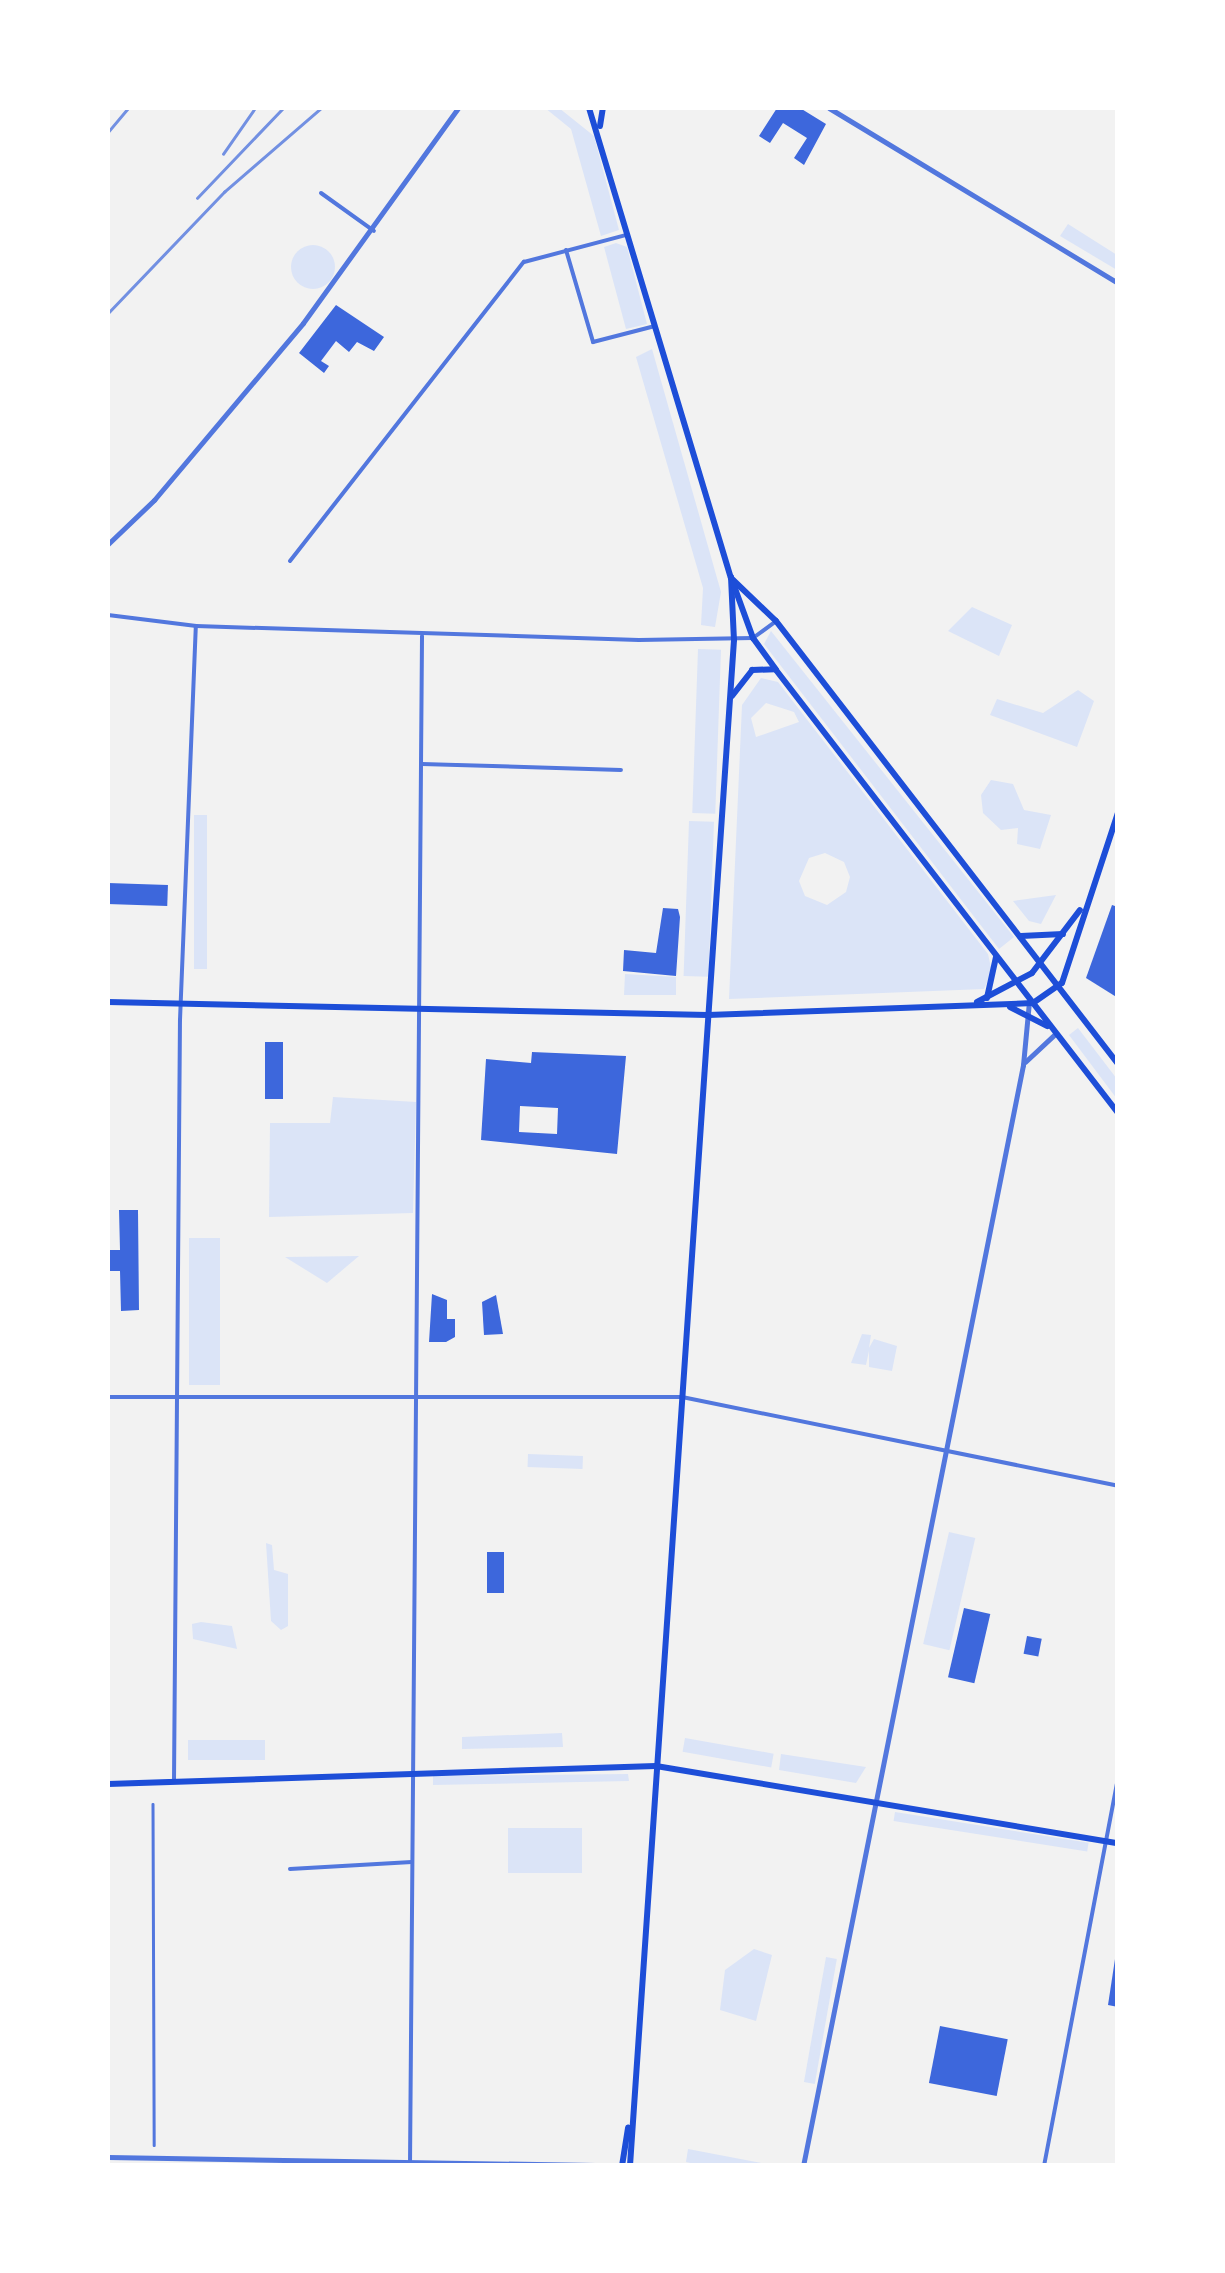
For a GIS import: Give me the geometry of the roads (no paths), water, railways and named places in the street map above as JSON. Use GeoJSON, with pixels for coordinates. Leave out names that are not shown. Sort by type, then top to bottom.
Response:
{"type":"FeatureCollection","features":[{"type":"Feature","properties":{"kind":"main road"},"geometry":{"type":"LineString","coordinates":[[589,108],[730,577],[754,638],[1118,1113]]}},
{"type":"Feature","properties":{"kind":"main road"},"geometry":{"type":"LineString","coordinates":[[599,132],[603,108]]}},
{"type":"Feature","properties":{"kind":"main road"},"geometry":{"type":"LineString","coordinates":[[730,577],[776,621],[1118,1064]]}},
{"type":"Feature","properties":{"kind":"main road"},"geometry":{"type":"LineString","coordinates":[[626,2164],[734,640],[730,577]]}},
{"type":"Feature","properties":{"kind":"main road"},"geometry":{"type":"LineString","coordinates":[[728,706],[746,674],[776,670]]}},
{"type":"Feature","properties":{"kind":"main road"},"geometry":{"type":"LineString","coordinates":[[108,1002],[708,1015],[1046,999],[1059,988],[1118,813]]}},
{"type":"Feature","properties":{"kind":"main road"},"geometry":{"type":"LineString","coordinates":[[964,1004],[987,998],[1030,975],[1086,900]]}},
{"type":"Feature","properties":{"kind":"main road"},"geometry":{"type":"LineString","coordinates":[[1019,935],[1064,934]]}},
{"type":"Feature","properties":{"kind":"main road"},"geometry":{"type":"LineString","coordinates":[[987,998],[996,956]]}},
{"type":"Feature","properties":{"kind":"main road"},"geometry":{"type":"LineString","coordinates":[[1030,975],[1050,977]]}},
{"type":"Feature","properties":{"kind":"main road"},"geometry":{"type":"LineString","coordinates":[[1029,999],[1030,975]]}},
{"type":"Feature","properties":{"kind":"main road"},"geometry":{"type":"LineString","coordinates":[[1046,999],[1050,977]]}},
{"type":"Feature","properties":{"kind":"main road"},"geometry":{"type":"LineString","coordinates":[[999,1004],[1030,1015],[1056,1033]]}},
{"type":"Feature","properties":{"kind":"main road"},"geometry":{"type":"LineString","coordinates":[[108,1784],[656,1766],[1118,1842]]}},
{"type":"Feature","properties":{"kind":"street"},"geometry":{"type":"LineString","coordinates":[[108,544],[232,408],[374,230],[458,108]]}},
{"type":"Feature","properties":{"kind":"street"},"geometry":{"type":"LineString","coordinates":[[829,108],[1118,283]]}},
{"type":"Feature","properties":{"kind":"street"},"geometry":{"type":"LineString","coordinates":[[321,193],[374,230]]}},
{"type":"Feature","properties":{"kind":"street"},"geometry":{"type":"LineString","coordinates":[[290,561],[517,269],[566,250],[628,235]]}},
{"type":"Feature","properties":{"kind":"street"},"geometry":{"type":"LineString","coordinates":[[566,250],[593,342],[655,326]]}},
{"type":"Feature","properties":{"kind":"street"},"geometry":{"type":"LineString","coordinates":[[108,615],[196,626],[422,636],[734,640],[754,638],[776,621]]}},
{"type":"Feature","properties":{"kind":"street"},"geometry":{"type":"LineString","coordinates":[[174,1782],[182,1004],[196,626]]}},
{"type":"Feature","properties":{"kind":"street"},"geometry":{"type":"LineString","coordinates":[[410,2162],[422,636]]}},
{"type":"Feature","properties":{"kind":"street"},"geometry":{"type":"LineString","coordinates":[[422,764],[621,770]]}},
{"type":"Feature","properties":{"kind":"street"},"geometry":{"type":"LineString","coordinates":[[804,2166],[1024,1065],[1029,999]]}},
{"type":"Feature","properties":{"kind":"street"},"geometry":{"type":"LineString","coordinates":[[1024,1065],[1056,1033]]}},
{"type":"Feature","properties":{"kind":"street"},"geometry":{"type":"LineString","coordinates":[[108,1397],[416,1393],[682,1397],[1118,1486]]}},
{"type":"Feature","properties":{"kind":"street"},"geometry":{"type":"LineString","coordinates":[[1044,2166],[1118,1778]]}},
{"type":"Feature","properties":{"kind":"street"},"geometry":{"type":"LineString","coordinates":[[153,1804],[154,2144]]}},
{"type":"Feature","properties":{"kind":"street"},"geometry":{"type":"LineString","coordinates":[[290,1868],[412,1862]]}},
{"type":"Feature","properties":{"kind":"street"},"geometry":{"type":"LineString","coordinates":[[166,2156],[166,2166]]}},
{"type":"Feature","properties":{"kind":"street"},"geometry":{"type":"LineString","coordinates":[[108,2157],[653,2166]]}},
{"type":"Feature","properties":{"kind":"railway"},"geometry":{"type":"LineString","coordinates":[[108,132],[128,108]]}},
{"type":"Feature","properties":{"kind":"railway"},"geometry":{"type":"LineString","coordinates":[[223,154],[255,108]]}},
{"type":"Feature","properties":{"kind":"railway"},"geometry":{"type":"LineString","coordinates":[[197,198],[283,108]]}},
{"type":"Feature","properties":{"kind":"railway"},"geometry":{"type":"LineString","coordinates":[[108,313],[224,192],[321,108]]}}]}
